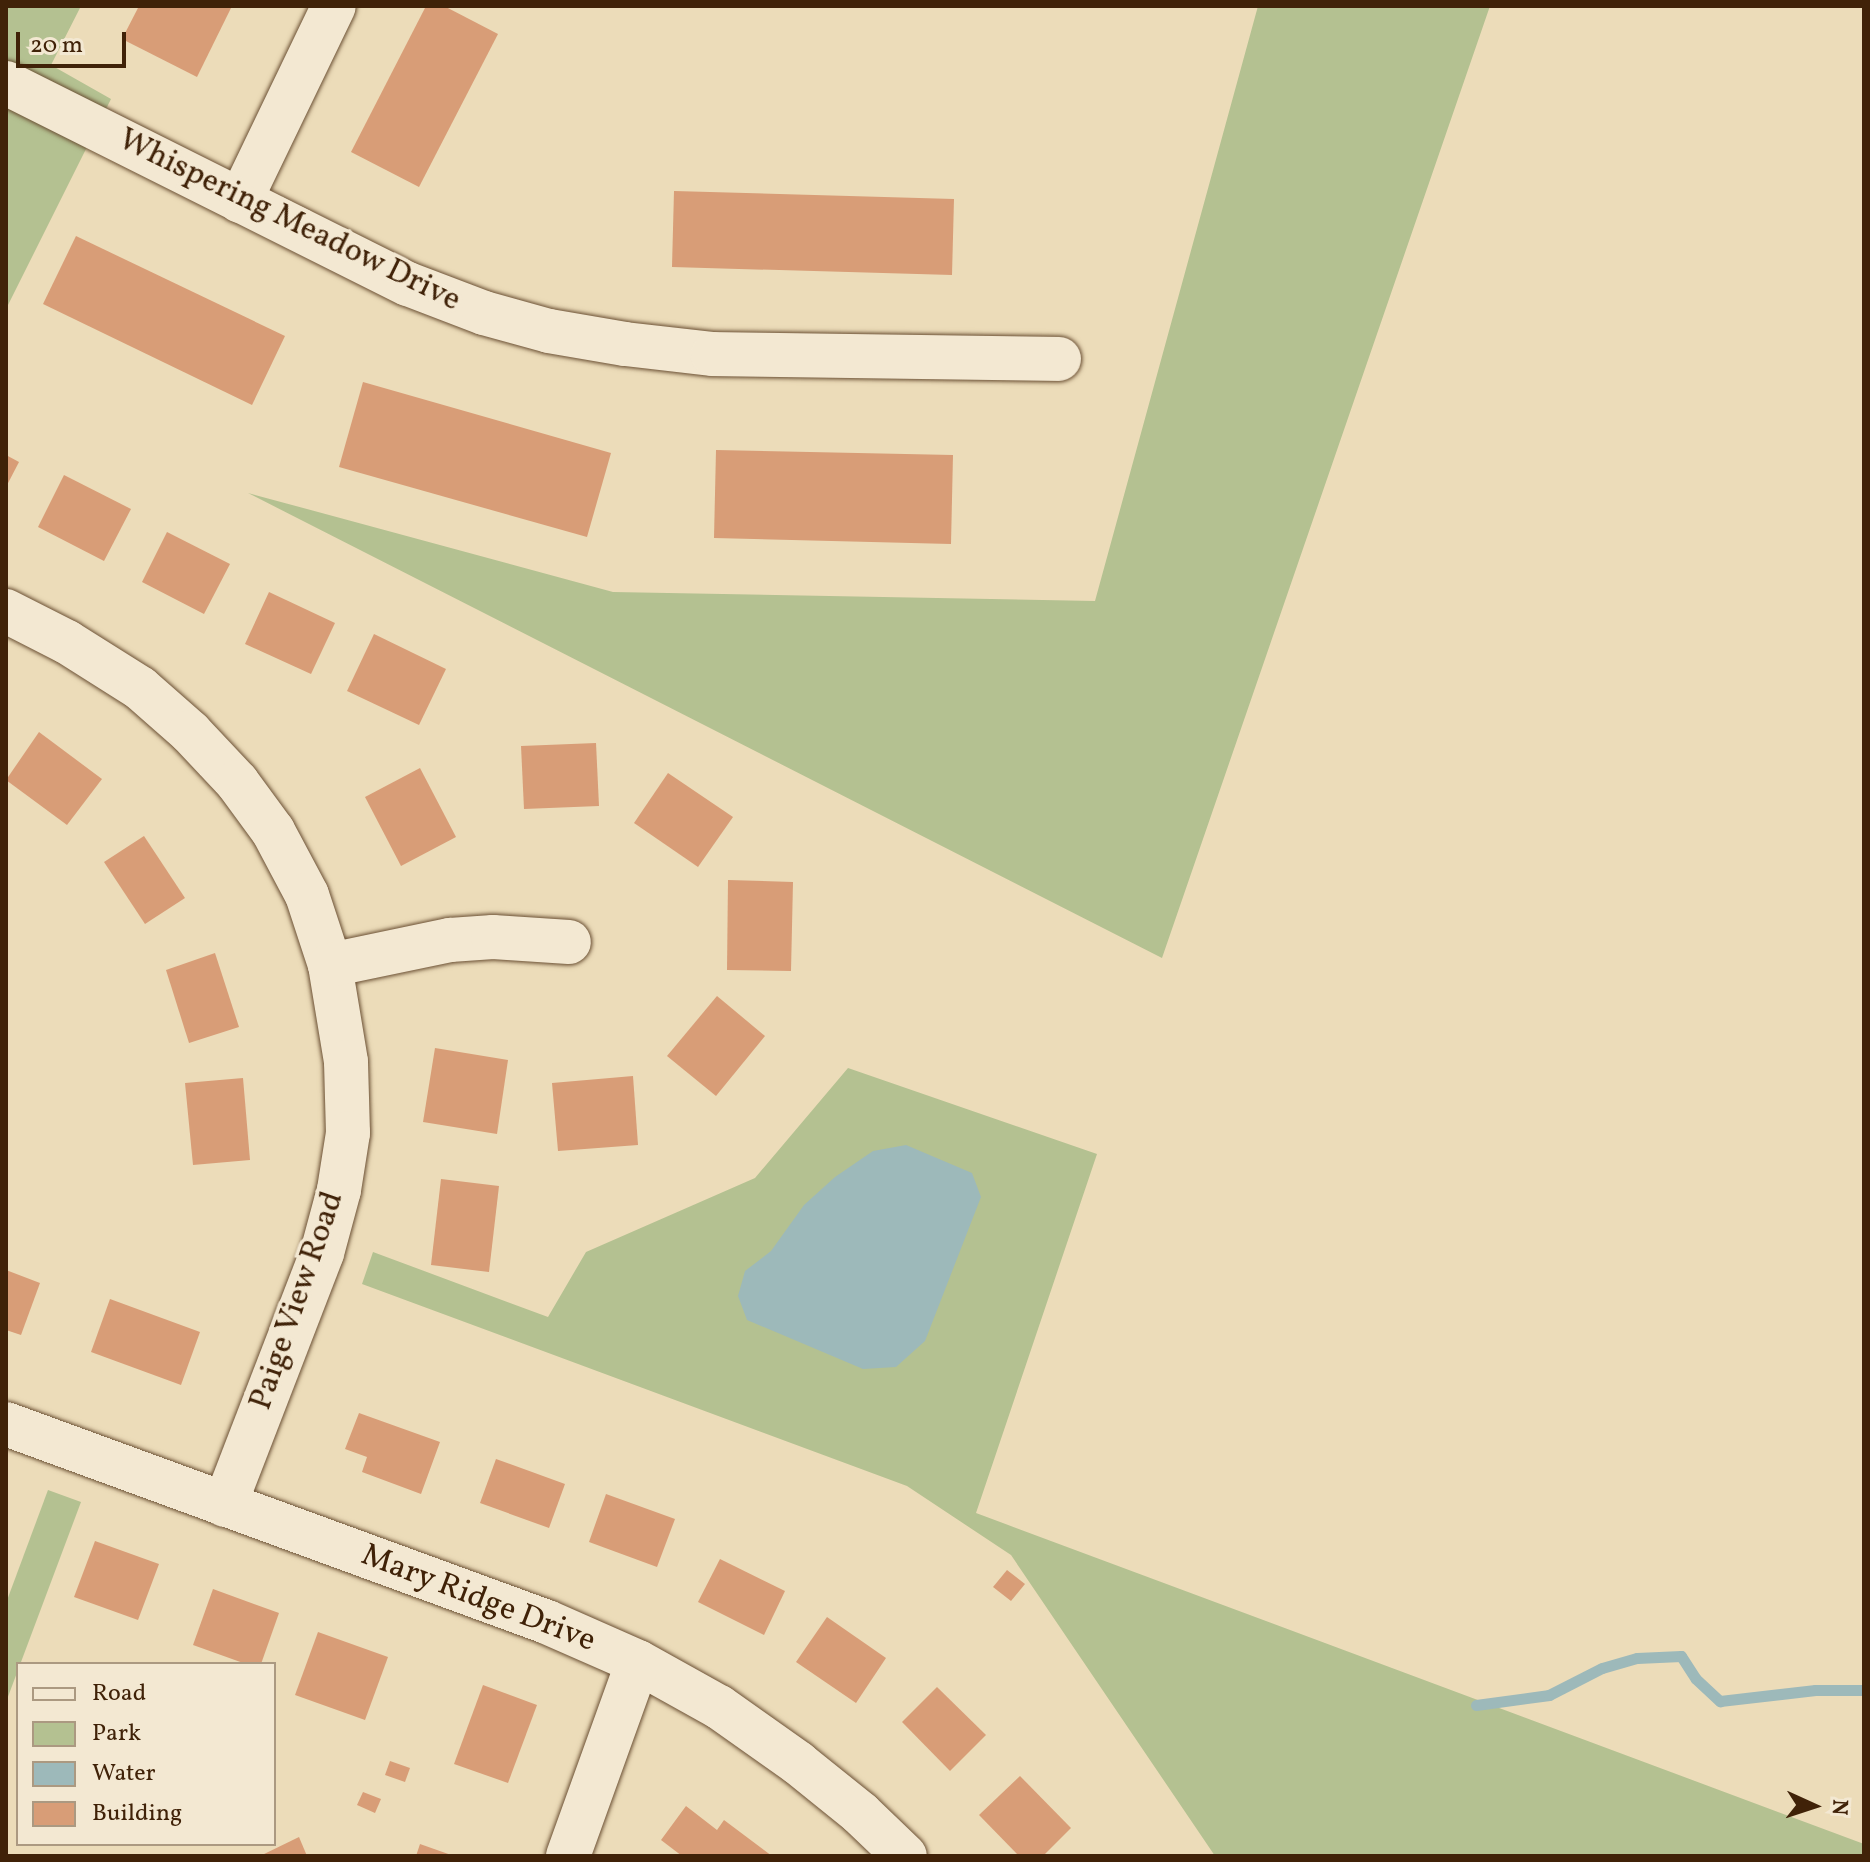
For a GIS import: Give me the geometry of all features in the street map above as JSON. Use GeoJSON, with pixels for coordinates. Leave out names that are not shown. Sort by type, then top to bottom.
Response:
{"type":"FeatureCollection","features":[{"type":"Feature","properties":{"kind":"street"},"geometry":{"type":"LineString","coordinates":[[240,201],[334,6]]}},
{"type":"Feature","properties":{"kind":"street","name":"Whispering Meadow Drive"},"geometry":{"type":"LineString","coordinates":[[6,83],[408,284],[484,313],[549,331],[713,354],[1059,359]]}},
{"type":"Feature","properties":{"kind":"street","name":"Paige View Road"},"geometry":{"type":"LineString","coordinates":[[6,611],[67,642],[140,688],[190,732],[237,782],[273,831],[307,895],[330,965],[346,1062],[348,1133],[339,1190],[322,1253],[225,1505]]}},
{"type":"Feature","properties":{"kind":"street"},"geometry":{"type":"LineString","coordinates":[[330,965],[450,940],[493,937],[569,942]]}},
{"type":"Feature","properties":{"kind":"street","name":"Mary Ridge Drive"},"geometry":{"type":"LineString","coordinates":[[6,1424],[547,1622],[638,1662],[719,1707],[798,1763],[860,1813],[905,1856]]}},
{"type":"Feature","properties":{"kind":"street"},"geometry":{"type":"LineString","coordinates":[[568,1856],[638,1662]]}},
{"type":"Feature","properties":{"kind":"green space"},"geometry":{"type":"Polygon","coordinates":[[[6,6],[81,6],[51,65],[111,99],[6,309],[6,6]]]}},
{"type":"Feature","properties":{"kind":"green space"},"geometry":{"type":"Polygon","coordinates":[[[1258,6],[1490,6],[1162,958],[248,493],[613,592],[1095,601],[1258,6]]]}},
{"type":"Feature","properties":{"kind":"green space"},"geometry":{"type":"Polygon","coordinates":[[[848,1068],[1097,1154],[976,1513],[1864,1844],[1864,1856],[1215,1856],[1011,1555],[907,1486],[362,1284],[373,1252],[548,1317],[586,1252],[755,1178],[848,1068]]]}},
{"type":"Feature","properties":{"kind":"green space"},"geometry":{"type":"Polygon","coordinates":[[[48,1490],[81,1502],[21,1662],[16,1662],[16,1675],[6,1702],[6,1603],[48,1490]]]}},
{"type":"Feature","properties":{"kind":"water"},"geometry":{"type":"Polygon","coordinates":[[[906,1145],[972,1173],[981,1197],[925,1341],[896,1367],[863,1369],[747,1320],[738,1296],[745,1271],[771,1251],[804,1205],[835,1177],[873,1151],[906,1145]]]}},
{"type":"Feature","properties":{"kind":"building"},"geometry":{"type":"Polygon","coordinates":[[[139,6],[232,6],[197,77],[122,39],[139,6]]]}},
{"type":"Feature","properties":{"kind":"building"},"geometry":{"type":"Polygon","coordinates":[[[426,6],[444,6],[498,34],[419,187],[351,152],[426,6]]]}},
{"type":"Feature","properties":{"kind":"building"},"geometry":{"type":"Polygon","coordinates":[[[674,191],[954,199],[952,275],[672,267],[674,191]]]}},
{"type":"Feature","properties":{"kind":"building"},"geometry":{"type":"Polygon","coordinates":[[[76,236],[285,336],[252,405],[43,304],[76,236]]]}},
{"type":"Feature","properties":{"kind":"building"},"geometry":{"type":"Polygon","coordinates":[[[363,382],[611,453],[587,537],[339,467],[363,382]]]}},
{"type":"Feature","properties":{"kind":"building"},"geometry":{"type":"Polygon","coordinates":[[[716,450],[953,455],[951,544],[714,538],[716,450]]]}},
{"type":"Feature","properties":{"kind":"building"},"geometry":{"type":"Polygon","coordinates":[[[6,455],[19,462],[6,487],[6,455]]]}},
{"type":"Feature","properties":{"kind":"building"},"geometry":{"type":"Polygon","coordinates":[[[64,475],[131,509],[104,561],[38,527],[64,475]]]}},
{"type":"Feature","properties":{"kind":"building"},"geometry":{"type":"Polygon","coordinates":[[[167,532],[230,564],[204,614],[142,582],[167,532]]]}},
{"type":"Feature","properties":{"kind":"building"},"geometry":{"type":"Polygon","coordinates":[[[269,592],[335,623],[311,674],[245,644],[269,592]]]}},
{"type":"Feature","properties":{"kind":"building"},"geometry":{"type":"Polygon","coordinates":[[[374,634],[446,669],[419,725],[347,691],[374,634]]]}},
{"type":"Feature","properties":{"kind":"building"},"geometry":{"type":"Polygon","coordinates":[[[39,732],[102,779],[67,825],[6,780],[39,732]]]}},
{"type":"Feature","properties":{"kind":"building"},"geometry":{"type":"Polygon","coordinates":[[[596,743],[599,806],[524,809],[521,746],[596,743]]]}},
{"type":"Feature","properties":{"kind":"building"},"geometry":{"type":"Polygon","coordinates":[[[420,768],[456,837],[401,866],[365,797],[420,768]]]}},
{"type":"Feature","properties":{"kind":"building"},"geometry":{"type":"Polygon","coordinates":[[[668,773],[733,817],[698,867],[634,823],[668,773]]]}},
{"type":"Feature","properties":{"kind":"building"},"geometry":{"type":"Polygon","coordinates":[[[144,836],[185,898],[145,924],[104,862],[144,836]]]}},
{"type":"Feature","properties":{"kind":"building"},"geometry":{"type":"Polygon","coordinates":[[[728,880],[793,882],[791,971],[727,970],[728,880]]]}},
{"type":"Feature","properties":{"kind":"building"},"geometry":{"type":"Polygon","coordinates":[[[215,953],[239,1027],[189,1043],[166,970],[215,953]]]}},
{"type":"Feature","properties":{"kind":"building"},"geometry":{"type":"Polygon","coordinates":[[[717,996],[765,1036],[716,1096],[667,1056],[717,996]]]}},
{"type":"Feature","properties":{"kind":"building"},"geometry":{"type":"Polygon","coordinates":[[[435,1048],[508,1060],[497,1134],[423,1122],[435,1048]]]}},
{"type":"Feature","properties":{"kind":"building"},"geometry":{"type":"Polygon","coordinates":[[[633,1076],[638,1145],[558,1151],[552,1083],[633,1076]]]}},
{"type":"Feature","properties":{"kind":"building"},"geometry":{"type":"Polygon","coordinates":[[[243,1078],[250,1160],[193,1165],[185,1083],[243,1078]]]}},
{"type":"Feature","properties":{"kind":"building"},"geometry":{"type":"Polygon","coordinates":[[[441,1179],[499,1186],[489,1272],[431,1265],[441,1179]]]}},
{"type":"Feature","properties":{"kind":"building"},"geometry":{"type":"Polygon","coordinates":[[[6,1270],[40,1283],[21,1335],[6,1330],[6,1270]]]}},
{"type":"Feature","properties":{"kind":"building"},"geometry":{"type":"Polygon","coordinates":[[[110,1299],[200,1332],[181,1385],[91,1352],[110,1299]]]}},
{"type":"Feature","properties":{"kind":"building"},"geometry":{"type":"Polygon","coordinates":[[[359,1413],[440,1442],[421,1494],[362,1472],[367,1457],[345,1449],[359,1413]]]}},
{"type":"Feature","properties":{"kind":"building"},"geometry":{"type":"Polygon","coordinates":[[[496,1459],[565,1484],[549,1528],[480,1503],[496,1459]]]}},
{"type":"Feature","properties":{"kind":"building"},"geometry":{"type":"Polygon","coordinates":[[[606,1494],[675,1519],[657,1567],[589,1542],[606,1494]]]}},
{"type":"Feature","properties":{"kind":"building"},"geometry":{"type":"Polygon","coordinates":[[[95,1541],[159,1564],[138,1620],[74,1597],[95,1541]]]}},
{"type":"Feature","properties":{"kind":"building"},"geometry":{"type":"Polygon","coordinates":[[[720,1559],[785,1591],[764,1635],[698,1602],[720,1559]]]}},
{"type":"Feature","properties":{"kind":"building"},"geometry":{"type":"Polygon","coordinates":[[[1007,1570],[1025,1584],[1011,1601],[993,1587],[1007,1570]]]}},
{"type":"Feature","properties":{"kind":"building"},"geometry":{"type":"Polygon","coordinates":[[[213,1589],[279,1613],[262,1662],[240,1662],[193,1645],[213,1589]]]}},
{"type":"Feature","properties":{"kind":"building"},"geometry":{"type":"Polygon","coordinates":[[[827,1617],[886,1658],[856,1703],[796,1662],[827,1617]]]}},
{"type":"Feature","properties":{"kind":"building"},"geometry":{"type":"Polygon","coordinates":[[[318,1632],[388,1657],[365,1720],[295,1695],[318,1632]]]}},
{"type":"Feature","properties":{"kind":"building"},"geometry":{"type":"Polygon","coordinates":[[[483,1685],[537,1705],[508,1783],[454,1764],[483,1685]]]}},
{"type":"Feature","properties":{"kind":"building"},"geometry":{"type":"Polygon","coordinates":[[[937,1687],[986,1735],[950,1771],[902,1722],[937,1687]]]}},
{"type":"Feature","properties":{"kind":"building"},"geometry":{"type":"Polygon","coordinates":[[[390,1761],[410,1768],[405,1782],[385,1775],[390,1761]]]}},
{"type":"Feature","properties":{"kind":"building"},"geometry":{"type":"Polygon","coordinates":[[[1020,1776],[1071,1828],[1043,1856],[1019,1856],[979,1815],[1020,1776]]]}},
{"type":"Feature","properties":{"kind":"building"},"geometry":{"type":"Polygon","coordinates":[[[363,1792],[381,1799],[375,1813],[357,1805],[363,1792]]]}},
{"type":"Feature","properties":{"kind":"building"},"geometry":{"type":"Polygon","coordinates":[[[686,1806],[717,1830],[724,1820],[772,1856],[682,1856],[661,1840],[686,1806]]]}},
{"type":"Feature","properties":{"kind":"building"},"geometry":{"type":"Polygon","coordinates":[[[299,1837],[307,1856],[260,1856],[299,1837]]]}},
{"type":"Feature","properties":{"kind":"building"},"geometry":{"type":"Polygon","coordinates":[[[420,1844],[454,1856],[416,1856],[420,1844]]]}},
{"type":"Feature","properties":{"kind":"waterway"},"geometry":{"type":"LineString","coordinates":[[1476,1705],[1549,1695],[1602,1668],[1637,1658],[1681,1656],[1696,1679],[1720,1701],[1815,1690],[1864,1690]]}}]}
